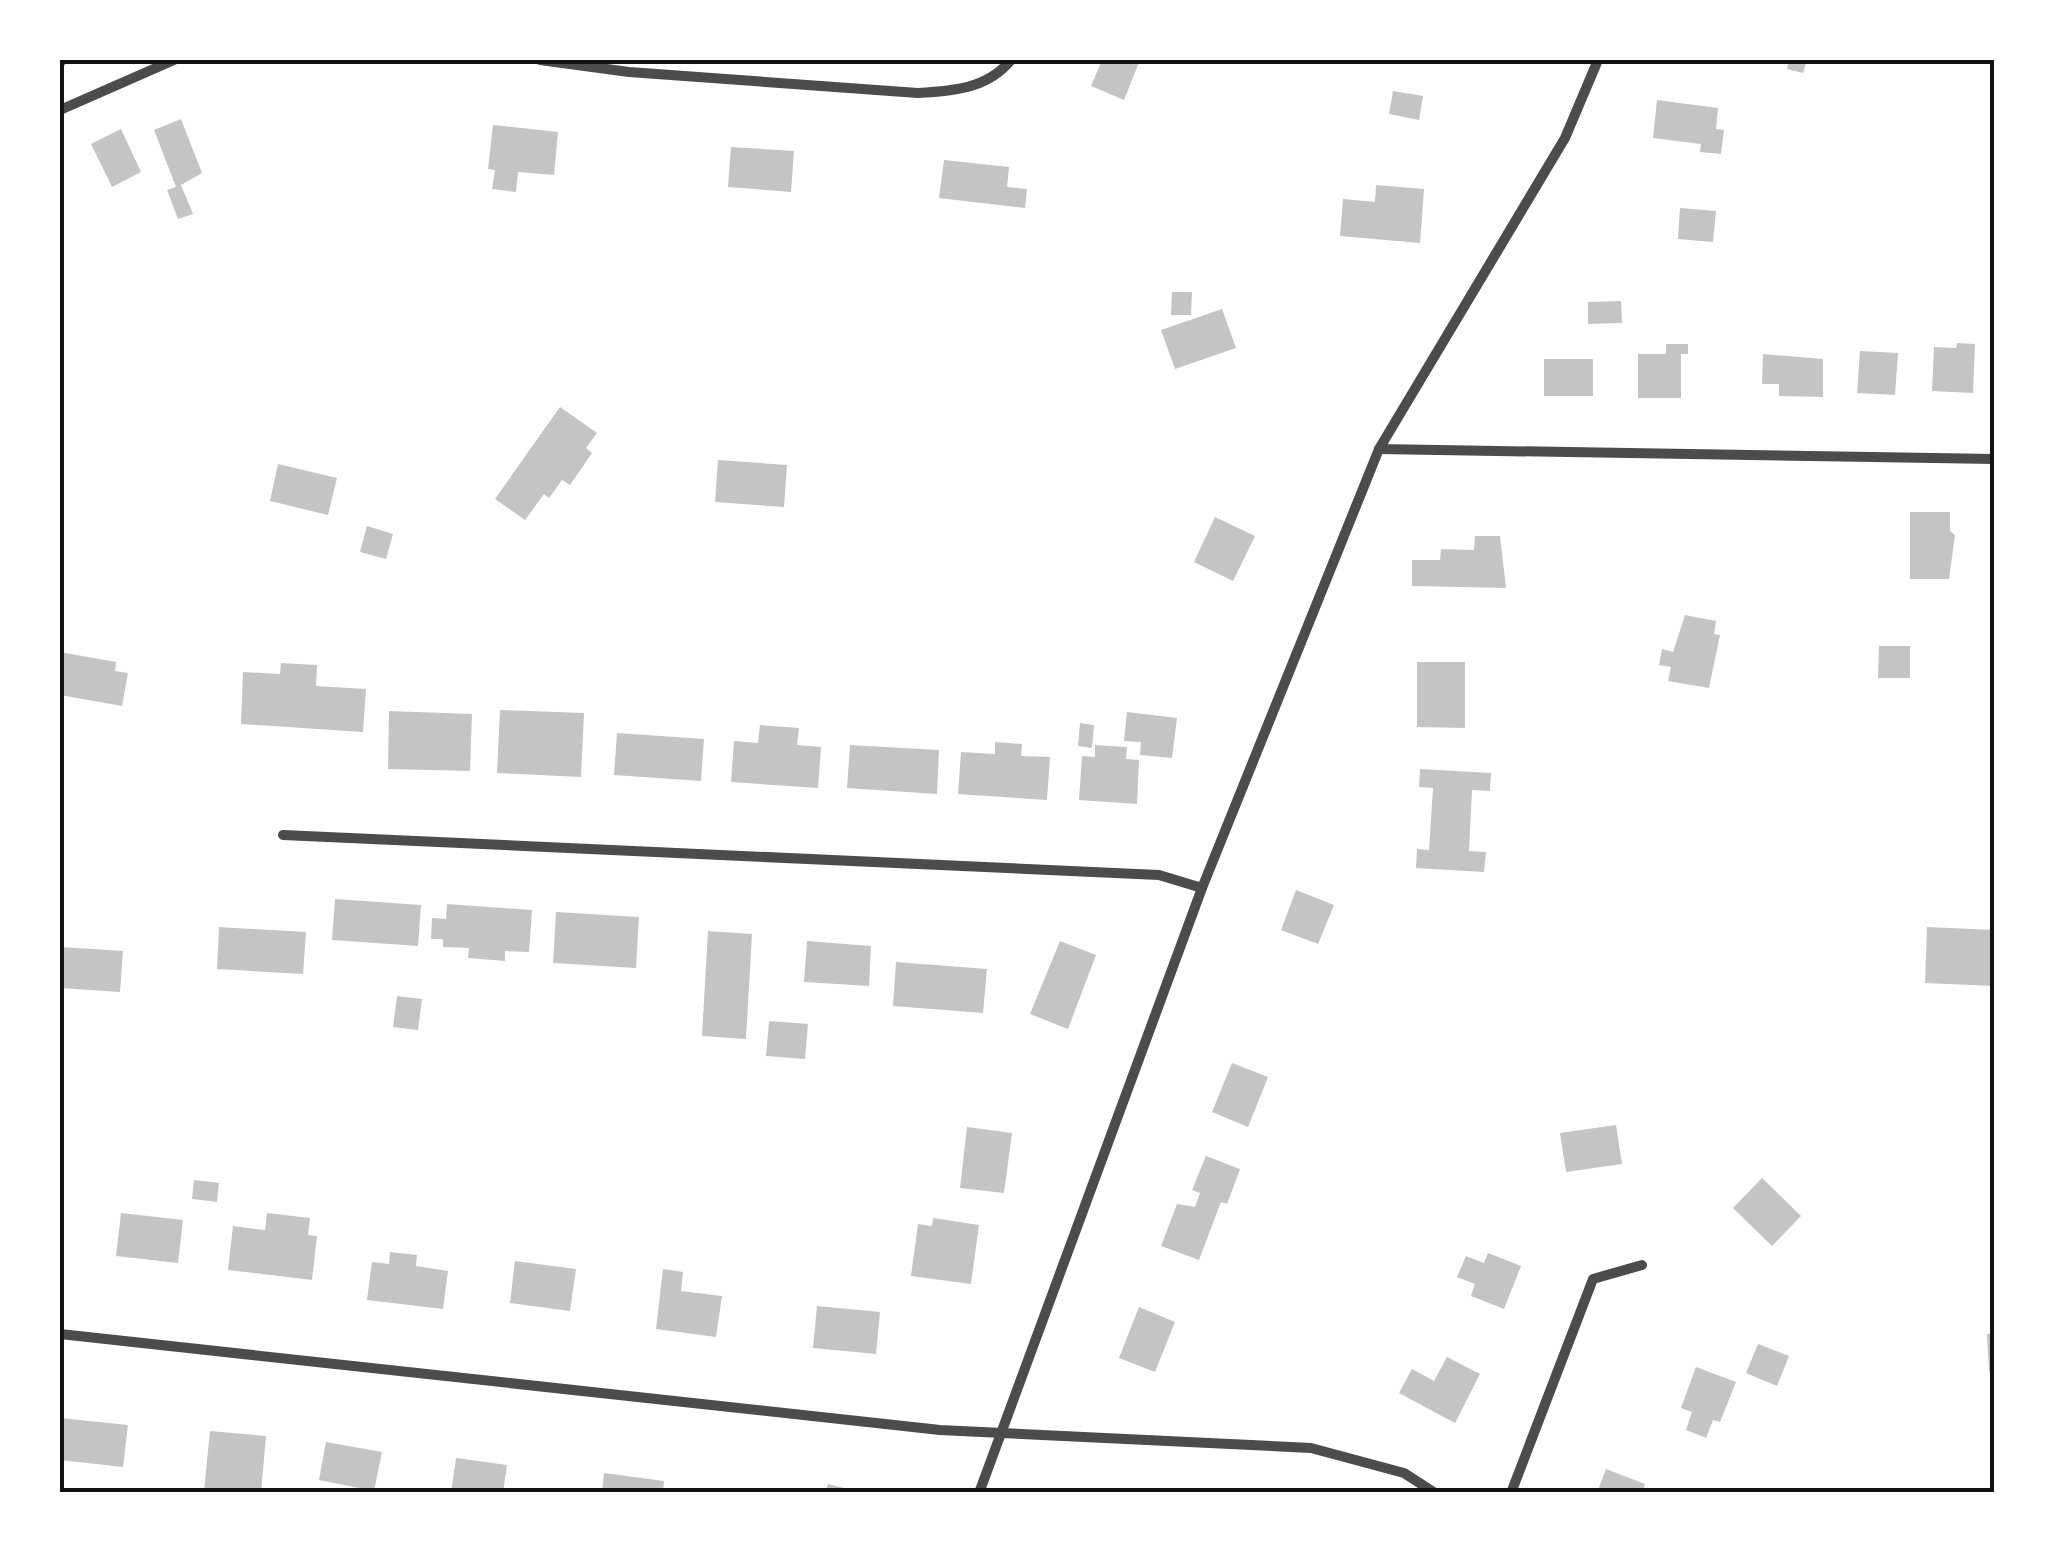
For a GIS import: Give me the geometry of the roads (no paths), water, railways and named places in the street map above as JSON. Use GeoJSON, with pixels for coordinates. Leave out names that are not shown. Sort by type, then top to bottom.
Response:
{"type":"FeatureCollection","features":[{"type":"Feature","properties":{"kind":"street"},"geometry":{"type":"LineString","coordinates":[[60,110],[174,60]]}},
{"type":"Feature","properties":{"kind":"street"},"geometry":{"type":"LineString","coordinates":[[540,60],[630,72],[918,93],[961,90],[1000,74],[1011,60]]}},
{"type":"Feature","properties":{"kind":"street"},"geometry":{"type":"LineString","coordinates":[[979,1493],[1202,888],[1379,448],[1564,138],[1598,60]]}},
{"type":"Feature","properties":{"kind":"street"},"geometry":{"type":"LineString","coordinates":[[1379,448],[1995,459]]}},
{"type":"Feature","properties":{"kind":"street"},"geometry":{"type":"LineString","coordinates":[[284,835],[1159,875],[1202,888]]}},
{"type":"Feature","properties":{"kind":"street"},"geometry":{"type":"LineString","coordinates":[[1511,1493],[1592,1278],[1642,1265]]}},
{"type":"Feature","properties":{"kind":"street"},"geometry":{"type":"LineString","coordinates":[[60,1334],[1000,1433],[1312,1448],[1404,1473],[1436,1493]]}}]}
